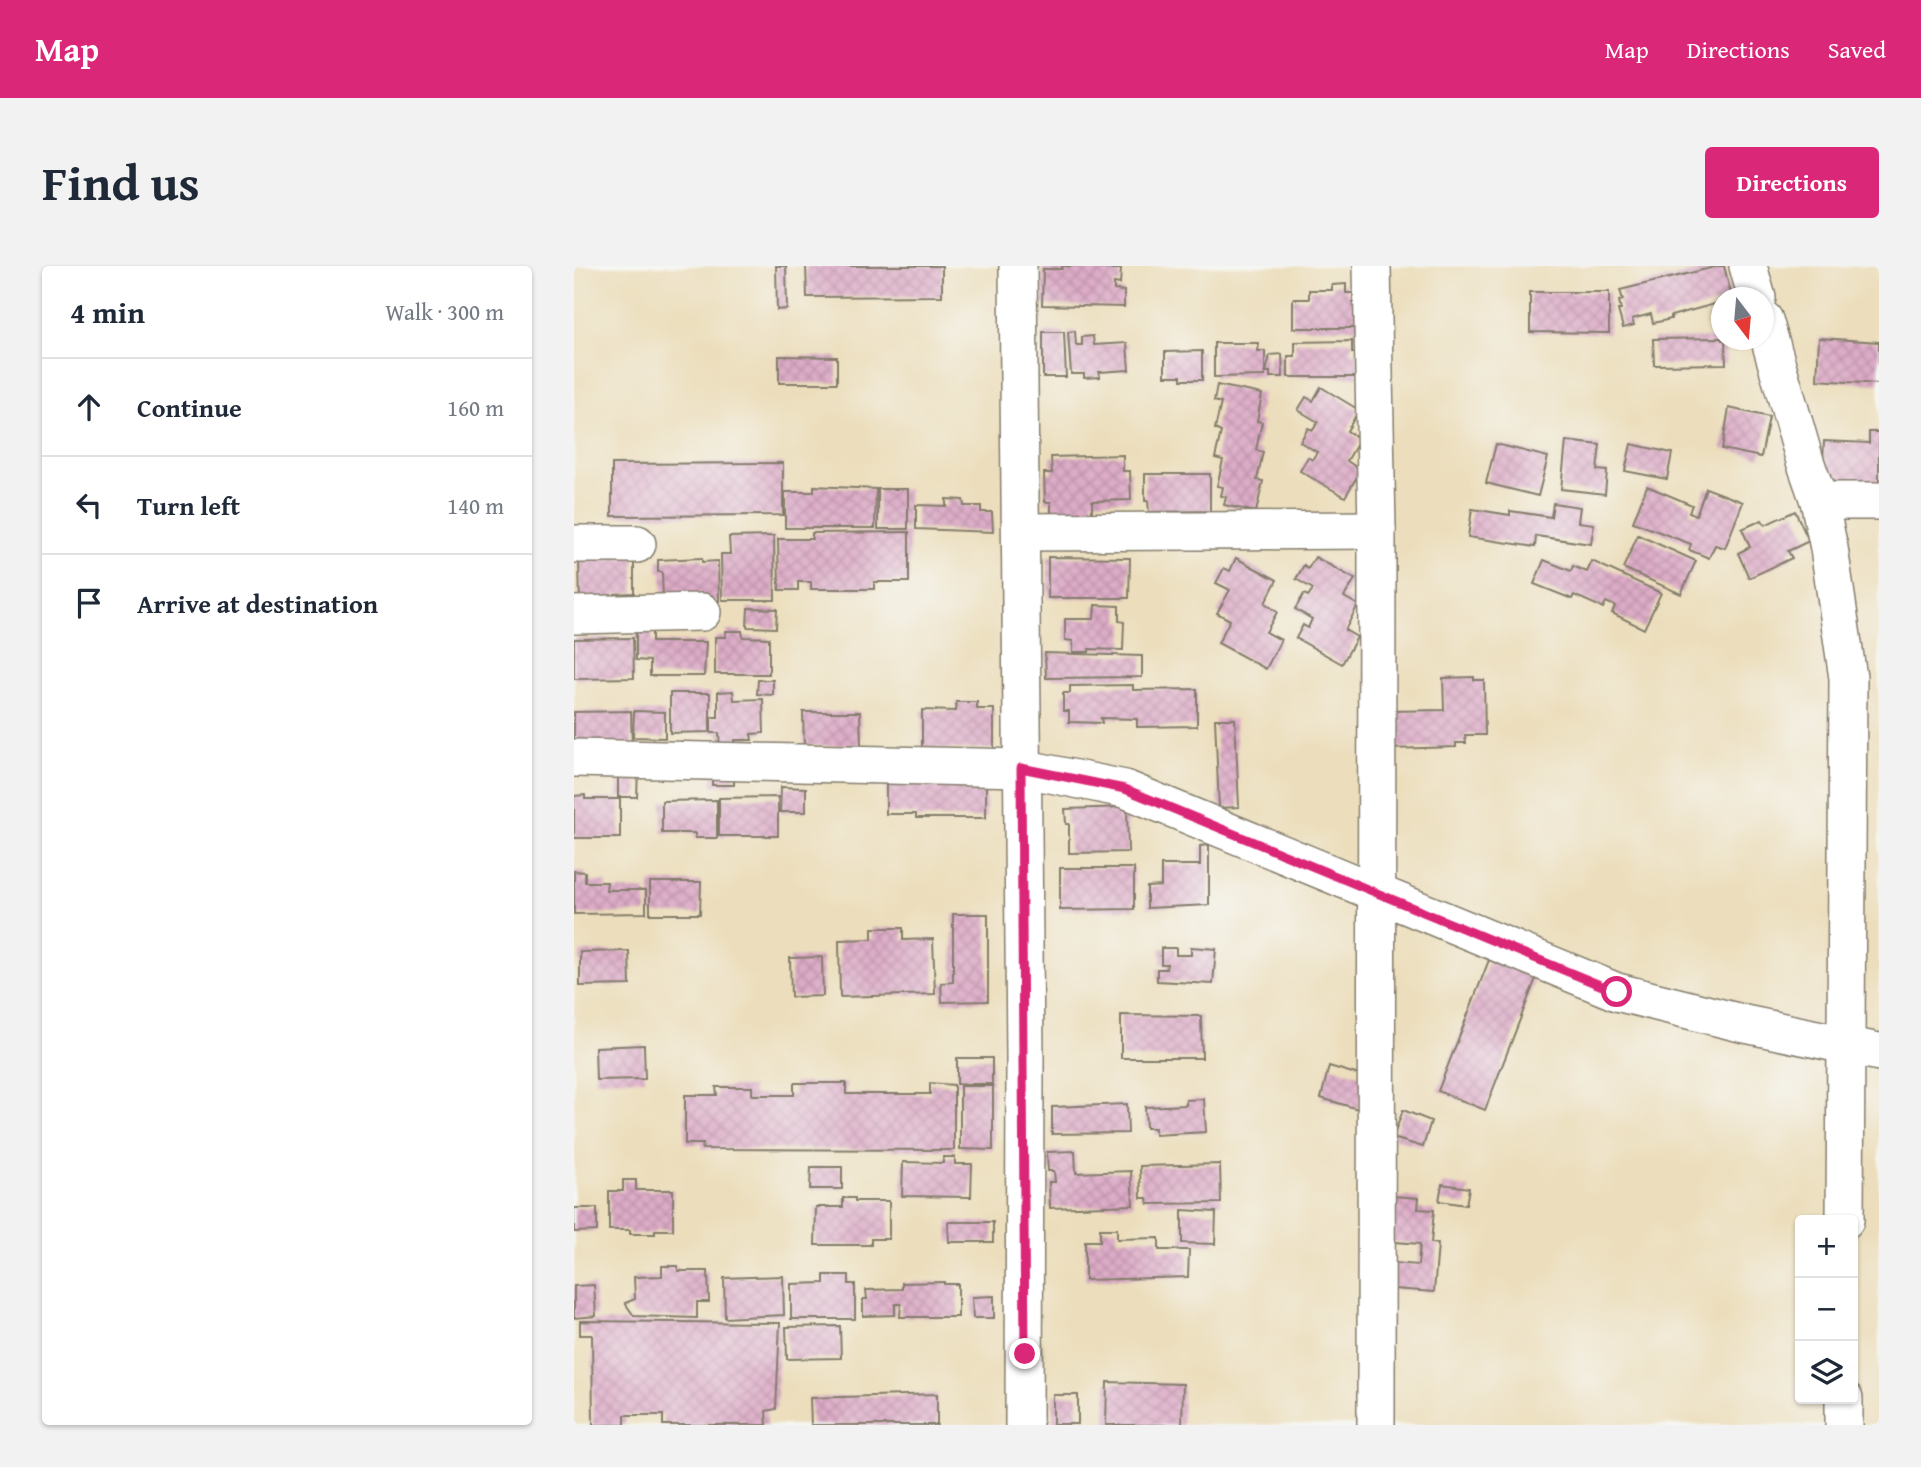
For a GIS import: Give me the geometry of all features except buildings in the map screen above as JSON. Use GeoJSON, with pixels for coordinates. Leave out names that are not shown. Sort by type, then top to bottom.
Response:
{"type":"FeatureCollection","features":[{"type":"Feature","properties":{"kind":"street"},"geometry":{"type":"LineString","coordinates":[[1018,266],[1025,1085],[1024,1425]]}},
{"type":"Feature","properties":{"kind":"street"},"geometry":{"type":"LineString","coordinates":[[1372,266],[1377,530],[1376,1425]]}},
{"type":"Feature","properties":{"kind":"street"},"geometry":{"type":"LineString","coordinates":[[1748,266],[1754,287]]}},
{"type":"Feature","properties":{"kind":"street"},"geometry":{"type":"LineString","coordinates":[[1772,350],[1819,501],[1829,548],[1848,678],[1862,1048],[1845,1215]]}},
{"type":"Feature","properties":{"kind":"street"},"geometry":{"type":"LineString","coordinates":[[1819,501],[1879,501]]}},
{"type":"Feature","properties":{"kind":"street"},"geometry":{"type":"LineString","coordinates":[[1021,532],[1377,530]]}},
{"type":"Feature","properties":{"kind":"street"},"geometry":{"type":"LineString","coordinates":[[574,544],[637,544]]}},
{"type":"Feature","properties":{"kind":"street"},"geometry":{"type":"LineString","coordinates":[[574,615],[702,612]]}},
{"type":"Feature","properties":{"kind":"street"},"geometry":{"type":"LineString","coordinates":[[574,758],[1021,768],[1125,789],[1617,992],[1745,1024],[1862,1048]]}},
{"type":"Feature","properties":{"kind":"street"},"geometry":{"type":"LineString","coordinates":[[1844,1404],[1844,1425]]}},
{"type":"Feature","properties":{"kind":"route"},"geometry":{"type":"LineString","coordinates":[[1025,1354],[1021,768],[1125,789],[1617,992]]}}]}
